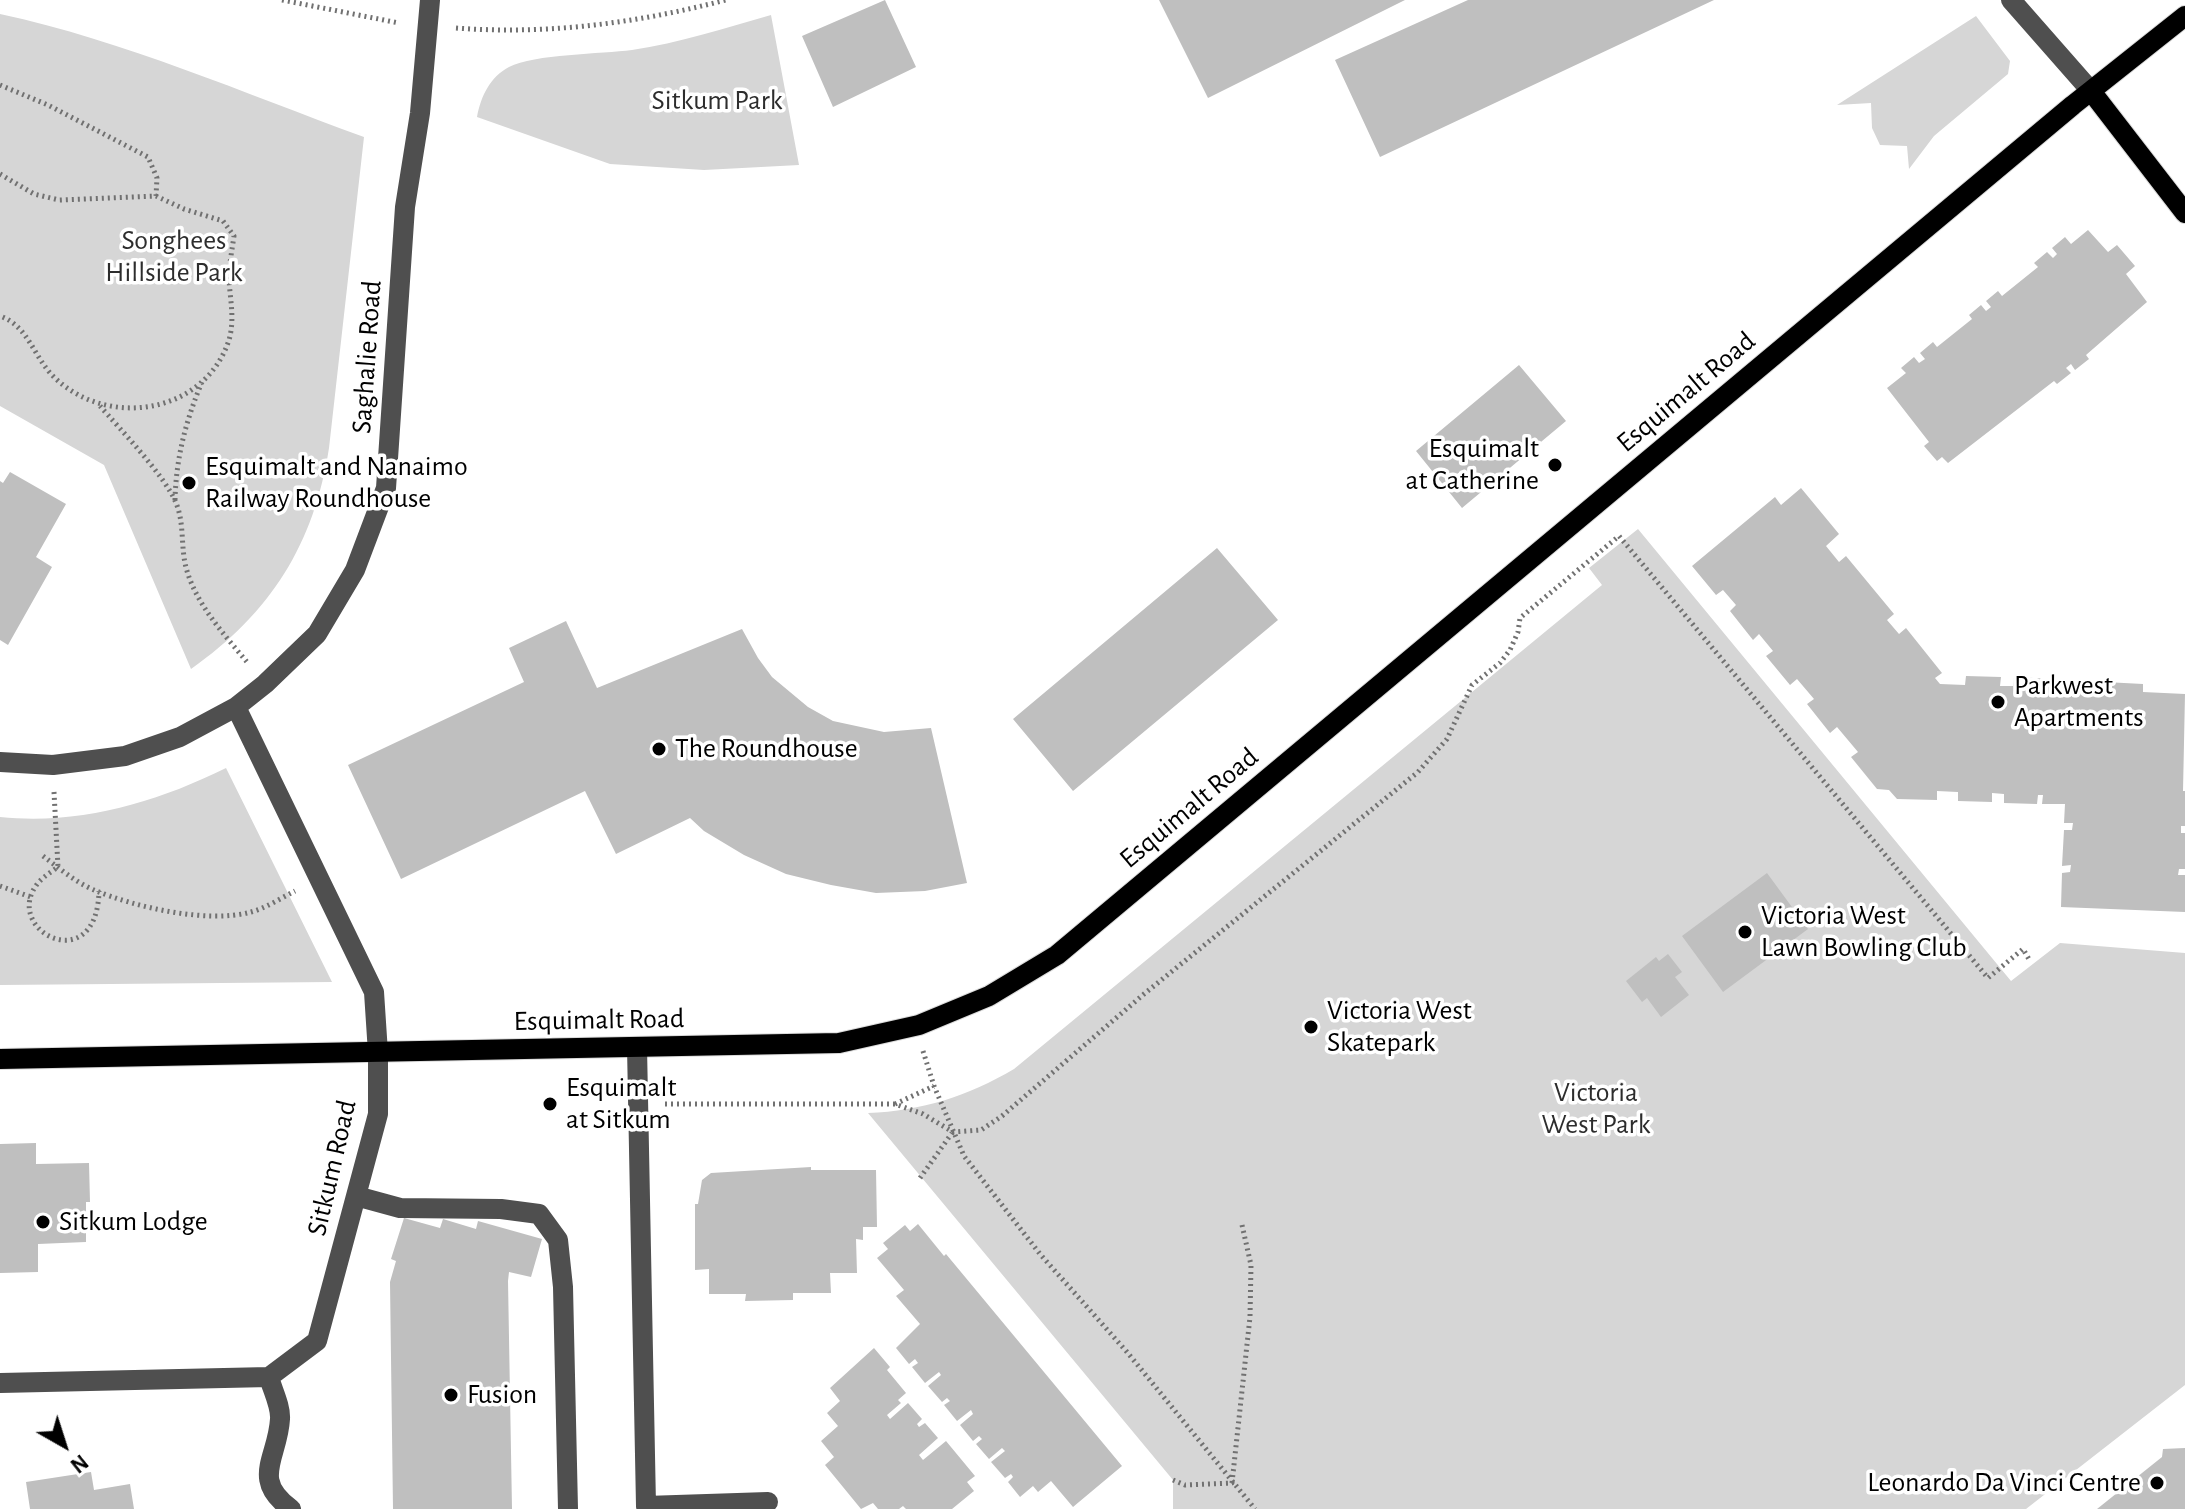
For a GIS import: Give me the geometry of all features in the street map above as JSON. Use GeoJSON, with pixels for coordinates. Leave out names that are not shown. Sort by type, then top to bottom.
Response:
{"type":"FeatureCollection","features":[{"type":"Feature","properties":{"kind":"main road","name":"Esquimalt Road"},"geometry":{"type":"LineString","coordinates":[[0,1059],[839,1043],[919,1025],[989,996],[1057,955],[2091,91],[2185,16]]}},
{"type":"Feature","properties":{"kind":"main road"},"geometry":{"type":"LineString","coordinates":[[2091,91],[2185,213]]}},
{"type":"Feature","properties":{"kind":"street","name":"Saghalie Road"},"geometry":{"type":"LineString","coordinates":[[0,762],[53,765],[125,756],[180,737],[236,707],[317,634],[355,570],[386,488],[405,207],[420,113],[430,0]]}},
{"type":"Feature","properties":{"kind":"street"},"geometry":{"type":"LineString","coordinates":[[2011,0],[2091,91]]}},
{"type":"Feature","properties":{"kind":"street","name":"Sitkum Road"},"geometry":{"type":"LineString","coordinates":[[236,707],[374,992],[378,1053],[378,1114],[317,1341],[269,1377]]}},
{"type":"Feature","properties":{"kind":"street"},"geometry":{"type":"LineString","coordinates":[[637,1047],[646,1506],[768,1502]]}},
{"type":"Feature","properties":{"kind":"street"},"geometry":{"type":"LineString","coordinates":[[356,1196],[400,1208],[501,1209],[539,1214],[558,1240],[563,1287],[568,1509]]}},
{"type":"Feature","properties":{"kind":"street"},"geometry":{"type":"LineString","coordinates":[[0,1383],[269,1377],[281,1417],[267,1478],[277,1499],[291,1509]]}},
{"type":"Feature","properties":{"kind":"path"},"geometry":{"type":"LineString","coordinates":[[282,0],[374,19]]}},
{"type":"Feature","properties":{"kind":"path"},"geometry":{"type":"LineString","coordinates":[[509,32],[636,21],[726,0]]}},
{"type":"Feature","properties":{"kind":"path"},"geometry":{"type":"LineString","coordinates":[[0,85],[48,105],[148,157],[157,178],[156,196]]}},
{"type":"Feature","properties":{"kind":"path"},"geometry":{"type":"LineString","coordinates":[[0,174],[34,194],[59,200],[156,196],[223,221],[234,236],[229,277],[233,321],[228,343],[203,379],[187,393],[150,407],[124,410],[99,405],[70,390],[52,375],[25,334],[10,320],[0,316]]}},
{"type":"Feature","properties":{"kind":"path"},"geometry":{"type":"LineString","coordinates":[[203,379],[184,435],[176,476],[175,501],[181,523],[185,564],[204,606],[265,684]]}},
{"type":"Feature","properties":{"kind":"path"},"geometry":{"type":"LineString","coordinates":[[99,405],[145,459],[175,501]]}},
{"type":"Feature","properties":{"kind":"path"},"geometry":{"type":"LineString","coordinates":[[636,1104],[895,1104],[923,1114],[953,1132],[981,1130],[1002,1116],[1144,994],[1418,772],[1447,739],[1472,685],[1500,663],[1510,650],[1520,618],[1619,536],[1988,978],[2023,949],[2030,961]]}},
{"type":"Feature","properties":{"kind":"path"},"geometry":{"type":"LineString","coordinates":[[53,765],[58,867]]}},
{"type":"Feature","properties":{"kind":"path"},"geometry":{"type":"LineString","coordinates":[[43,856],[73,879],[99,891],[148,907],[180,912],[233,915],[253,912],[319,879]]}},
{"type":"Feature","properties":{"kind":"path"},"geometry":{"type":"LineString","coordinates":[[58,867],[38,883],[31,897],[30,915],[35,925],[55,940],[67,941],[89,928],[95,916],[99,891]]}},
{"type":"Feature","properties":{"kind":"path"},"geometry":{"type":"LineString","coordinates":[[0,886],[31,897]]}},
{"type":"Feature","properties":{"kind":"path"},"geometry":{"type":"LineString","coordinates":[[895,1104],[934,1086],[964,1156],[1040,1254],[1127,1352],[1255,1509]]}},
{"type":"Feature","properties":{"kind":"path"},"geometry":{"type":"LineString","coordinates":[[920,1178],[953,1132]]}},
{"type":"Feature","properties":{"kind":"path"},"geometry":{"type":"LineString","coordinates":[[1232,1483],[1250,1317],[1251,1265],[1242,1225]]}},
{"type":"Feature","properties":{"kind":"path"},"geometry":{"type":"LineString","coordinates":[[1173,1480],[1185,1485],[1232,1483]]}},
{"type":"Feature","properties":{"kind":"green space","name":"Songhees Hillside Park"},"geometry":{"type":"Polygon","coordinates":[[[0,14],[138,53],[364,137],[329,448],[312,515],[300,545],[266,600],[219,647],[191,669],[104,465],[0,406],[0,14]]]}},
{"type":"Feature","properties":{"kind":"green space","name":"Sitkum Park"},"geometry":{"type":"Polygon","coordinates":[[[771,15],[799,165],[704,170],[610,164],[477,117],[492,82],[502,71],[520,63],[650,47],[771,15]]]}},
{"type":"Feature","properties":{"kind":"green space"},"geometry":{"type":"Polygon","coordinates":[[[1976,16],[2010,61],[2008,74],[1934,136],[1909,169],[1907,146],[1880,145],[1872,128],[1871,103],[1837,105],[1976,16]]]}},
{"type":"Feature","properties":{"kind":"green space","name":"Victoria West Park"},"geometry":{"type":"Polygon","coordinates":[[[1638,529],[2011,981],[2060,943],[2185,953],[2185,1385],[2026,1509],[1173,1509],[1173,1480],[868,1113],[907,1109],[944,1100],[1014,1069],[1602,585],[1589,568],[1638,529]]]}},
{"type":"Feature","properties":{"kind":"green space"},"geometry":{"type":"Polygon","coordinates":[[[226,768],[332,982],[0,985],[0,817],[59,818],[116,809],[172,792],[226,768]]]}},
{"type":"Feature","properties":{"kind":"building"},"geometry":{"type":"Polygon","coordinates":[[[885,0],[916,67],[833,107],[802,36],[885,0]]]}},
{"type":"Feature","properties":{"kind":"building"},"geometry":{"type":"Polygon","coordinates":[[[1159,0],[1405,0],[1208,98],[1159,0]]]}},
{"type":"Feature","properties":{"kind":"building"},"geometry":{"type":"Polygon","coordinates":[[[1468,0],[1714,0],[1380,157],[1335,60],[1468,0]]]}},
{"type":"Feature","properties":{"kind":"building"},"geometry":{"type":"Polygon","coordinates":[[[2088,230],[2108,252],[2117,245],[2135,266],[2126,274],[2147,302],[2086,355],[2089,359],[2075,370],[2071,364],[2066,368],[2071,373],[2057,384],[2054,381],[1948,463],[1942,457],[1937,461],[1924,446],[1929,442],[1887,388],[1906,373],[1901,368],[1914,357],[1919,363],[1925,359],[1920,353],[1933,342],[1937,347],[1972,319],[1969,315],[1981,305],[1986,311],[1991,307],[1986,301],[1998,291],[2002,296],[2038,267],[2034,263],[2047,252],[2053,258],[2057,254],[2052,248],[2065,237],[2071,244],[2088,230]]]}},
{"type":"Feature","properties":{"kind":"building"},"geometry":{"type":"Polygon","coordinates":[[[1519,365],[1566,421],[1462,508],[1416,451],[1519,365]]]}},
{"type":"Feature","properties":{"kind":"building"},"geometry":{"type":"Polygon","coordinates":[[[10,472],[66,504],[36,557],[52,567],[8,645],[0,640],[0,481],[3,483],[10,472]]]}},
{"type":"Feature","properties":{"kind":"building","name":"Parkwest Apartments"},"geometry":{"type":"Polygon","coordinates":[[[1801,488],[1839,534],[1826,546],[1839,562],[1846,556],[1894,614],[1887,620],[1899,634],[1906,628],[1942,673],[1935,678],[1940,684],[1965,685],[1966,676],[2001,677],[2000,686],[2013,686],[2014,677],[2053,679],[2052,688],[2060,688],[2061,680],[2097,682],[2095,691],[2104,691],[2105,682],[2143,684],[2143,692],[2185,694],[2185,826],[2181,826],[2181,833],[2185,833],[2185,869],[2179,869],[2178,875],[2185,875],[2185,912],[2061,907],[2062,873],[2070,872],[2071,865],[2062,866],[2064,830],[2072,830],[2073,823],[2064,823],[2065,804],[2042,804],[2043,795],[2038,795],[2037,804],[2004,803],[2004,794],[1992,793],[1992,802],[1958,801],[1958,792],[1937,791],[1937,800],[1897,799],[1889,790],[1877,789],[1851,757],[1858,752],[1837,727],[1830,733],[1807,704],[1814,699],[1797,679],[1790,685],[1766,656],[1773,651],[1759,634],[1753,640],[1730,611],[1736,605],[1723,590],[1716,595],[1692,566],[1775,497],[1781,505],[1801,488]]]}},
{"type":"Feature","properties":{"kind":"building"},"geometry":{"type":"Polygon","coordinates":[[[1217,548],[1278,620],[1073,791],[1013,719],[1217,548]]]}},
{"type":"Feature","properties":{"kind":"building","name":"The Roundhouse"},"geometry":{"type":"Polygon","coordinates":[[[566,621],[597,688],[742,629],[772,677],[808,707],[833,721],[884,732],[931,728],[967,883],[925,891],[876,893],[831,885],[786,874],[744,855],[704,831],[690,818],[616,854],[585,791],[401,879],[348,765],[524,682],[509,648],[566,621]]]}},
{"type":"Feature","properties":{"kind":"building","name":"Victoria West Lawn Bowling Club"},"geometry":{"type":"Polygon","coordinates":[[[1767,873],[1808,929],[1723,992],[1682,936],[1767,873]]]}},
{"type":"Feature","properties":{"kind":"building"},"geometry":{"type":"Polygon","coordinates":[[[1668,954],[1682,972],[1675,977],[1689,995],[1661,1017],[1647,998],[1642,1002],[1626,981],[1656,957],[1659,961],[1668,954]]]}},
{"type":"Feature","properties":{"kind":"building","name":"Sitkum Lodge"},"geometry":{"type":"Polygon","coordinates":[[[36,1143],[36,1164],[89,1163],[90,1202],[86,1202],[86,1242],[38,1244],[38,1272],[0,1273],[0,1144],[36,1143]]]}},
{"type":"Feature","properties":{"kind":"building"},"geometry":{"type":"Polygon","coordinates":[[[811,1167],[811,1170],[876,1170],[877,1227],[863,1227],[863,1240],[856,1239],[857,1273],[830,1273],[831,1293],[793,1293],[793,1300],[745,1301],[746,1294],[709,1294],[709,1269],[695,1270],[695,1204],[698,1204],[702,1180],[711,1173],[811,1167]]]}},
{"type":"Feature","properties":{"kind":"building","name":"Fusion"},"geometry":{"type":"Polygon","coordinates":[[[404,1218],[440,1228],[443,1219],[476,1229],[478,1221],[542,1239],[531,1277],[509,1272],[508,1281],[512,1509],[393,1509],[390,1282],[396,1261],[391,1259],[404,1218]]]}},
{"type":"Feature","properties":{"kind":"building"},"geometry":{"type":"Polygon","coordinates":[[[918,1224],[1122,1466],[1073,1507],[1051,1481],[1038,1492],[1033,1486],[1020,1497],[1008,1482],[1013,1477],[1011,1474],[1005,1478],[991,1462],[1005,1451],[1002,1448],[989,1459],[976,1444],[982,1439],[979,1436],[973,1441],[960,1425],[973,1414],[971,1410],[957,1421],[944,1405],[950,1401],[947,1398],[942,1402],[928,1386],[941,1375],[939,1372],[925,1383],[912,1367],[918,1363],[915,1359],[909,1364],[896,1348],[920,1324],[896,1296],[904,1290],[877,1258],[888,1249],[883,1243],[905,1225],[910,1231],[918,1224]]]}},
{"type":"Feature","properties":{"kind":"building"},"geometry":{"type":"Polygon","coordinates":[[[874,1348],[906,1393],[898,1400],[901,1403],[887,1415],[890,1419],[908,1403],[922,1419],[917,1424],[919,1427],[925,1423],[938,1438],[919,1455],[923,1460],[946,1441],[975,1476],[967,1482],[974,1491],[952,1509],[906,1509],[903,1506],[899,1509],[878,1509],[873,1503],[861,1509],[825,1465],[834,1457],[821,1441],[838,1426],[827,1413],[840,1401],[830,1388],[874,1348]]]}},
{"type":"Feature","properties":{"kind":"building","name":"Leonardo Da Vinci Centre"},"geometry":{"type":"Polygon","coordinates":[[[2185,1448],[2185,1509],[2097,1509],[2162,1457],[2163,1449],[2185,1448]]]}},
{"type":"Feature","properties":{"kind":"building"},"geometry":{"type":"Polygon","coordinates":[[[91,1472],[94,1490],[130,1484],[134,1509],[30,1509],[26,1482],[91,1472]]]}},
{"type":"Feature","properties":{"kind":"place","name":"Esquimalt at Catherine"},"geometry":{"type":"Point","coordinates":[1555,465]}},
{"type":"Feature","properties":{"kind":"place","name":"Esquimalt and Nanaimo Railway Roundhouse"},"geometry":{"type":"Point","coordinates":[189,483]}},
{"type":"Feature","properties":{"kind":"place","name":"Parkwest Apartments"},"geometry":{"type":"Point","coordinates":[1998,702]}},
{"type":"Feature","properties":{"kind":"place","name":"The Roundhouse"},"geometry":{"type":"Point","coordinates":[659,749]}},
{"type":"Feature","properties":{"kind":"place","name":"Victoria West Lawn Bowling Club"},"geometry":{"type":"Point","coordinates":[1745,932]}},
{"type":"Feature","properties":{"kind":"place","name":"Victoria West Skatepark"},"geometry":{"type":"Point","coordinates":[1311,1027]}},
{"type":"Feature","properties":{"kind":"place","name":"Esquimalt at Sitkum"},"geometry":{"type":"Point","coordinates":[550,1104]}},
{"type":"Feature","properties":{"kind":"place","name":"Sitkum Lodge"},"geometry":{"type":"Point","coordinates":[43,1222]}},
{"type":"Feature","properties":{"kind":"place","name":"Fusion"},"geometry":{"type":"Point","coordinates":[451,1395]}},
{"type":"Feature","properties":{"kind":"place","name":"Leonardo Da Vinci Centre"},"geometry":{"type":"Point","coordinates":[2157,1483]}}]}
